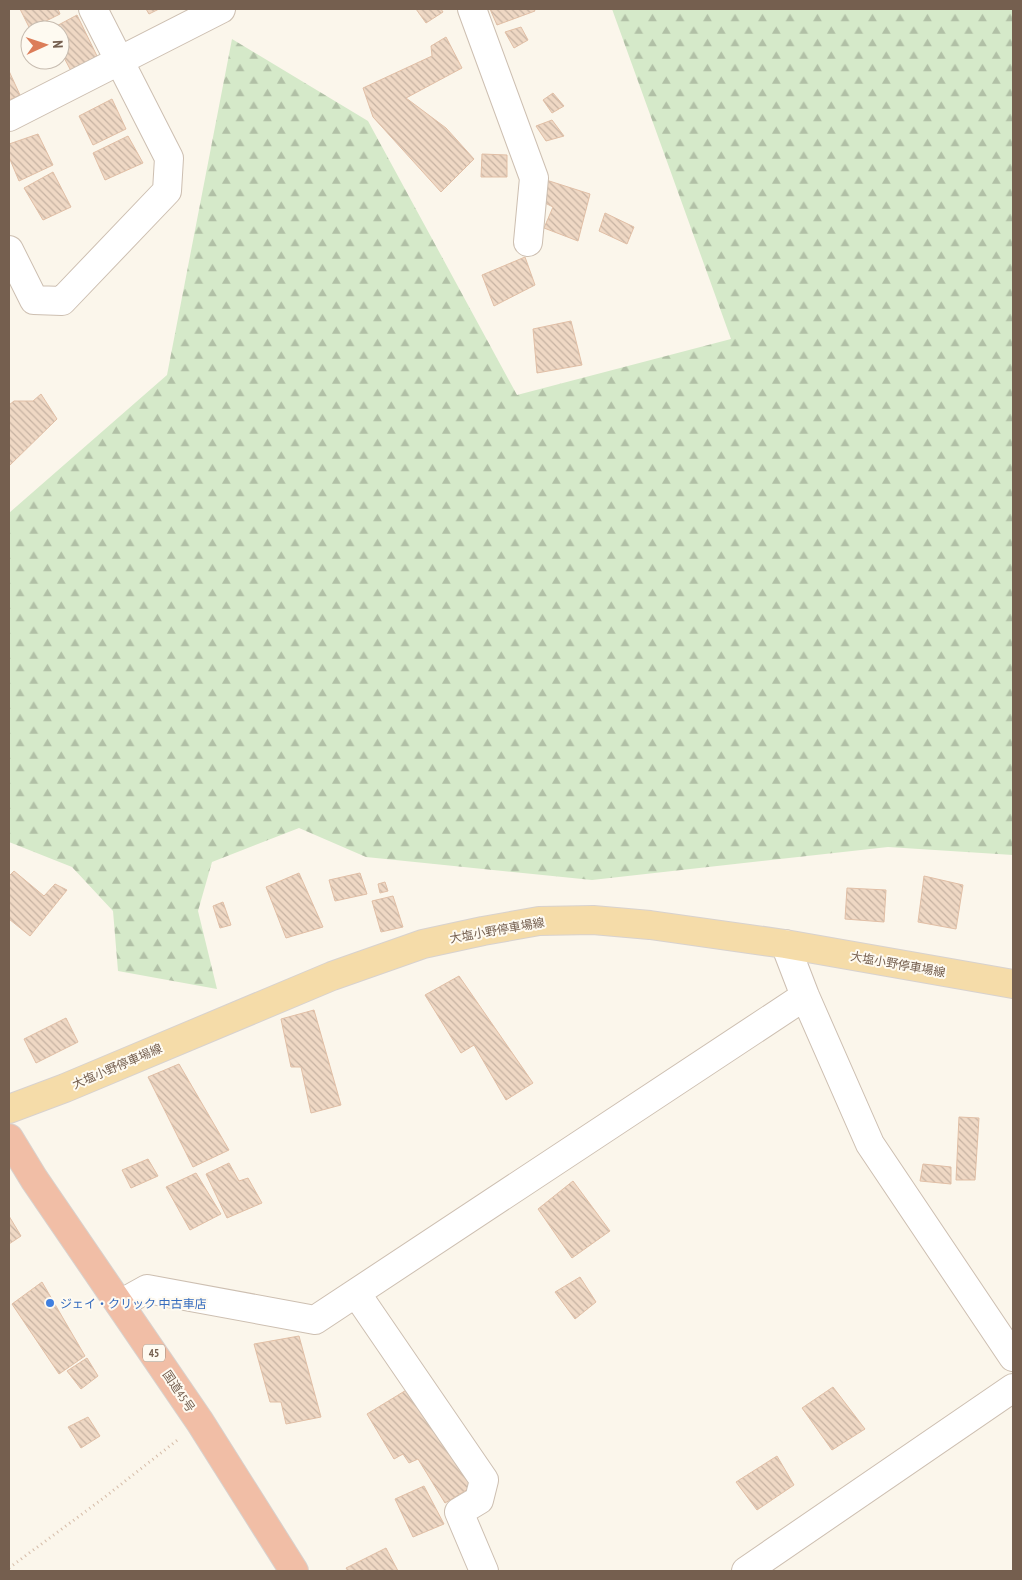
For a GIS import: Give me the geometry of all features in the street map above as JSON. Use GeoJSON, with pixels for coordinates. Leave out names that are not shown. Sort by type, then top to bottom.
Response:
{"type":"FeatureCollection","features":[{"type":"Feature","properties":{"kind":"highway","name":"国道45号"},"geometry":{"type":"LineString","coordinates":[[9,1138],[34,1179],[200,1422],[294,1571]]}},
{"type":"Feature","properties":{"kind":"main road","name":"大塩小野停車場線"},"geometry":{"type":"LineString","coordinates":[[9,1109],[65,1088],[332,976],[423,944],[483,931],[539,922],[593,920],[650,925],[785,944],[1013,984]]}},
{"type":"Feature","properties":{"kind":"street"},"geometry":{"type":"LineString","coordinates":[[9,250],[34,300],[62,301],[167,190],[169,158],[93,9]]}},
{"type":"Feature","properties":{"kind":"street"},"geometry":{"type":"LineString","coordinates":[[9,117],[221,9]]}},
{"type":"Feature","properties":{"kind":"street"},"geometry":{"type":"LineString","coordinates":[[472,9],[534,178],[528,242]]}},
{"type":"Feature","properties":{"kind":"street"},"geometry":{"type":"LineString","coordinates":[[785,944],[805,996],[870,1144],[1013,1357]]}},
{"type":"Feature","properties":{"kind":"street"},"geometry":{"type":"LineString","coordinates":[[120,1304],[147,1289],[315,1320],[805,996]]}},
{"type":"Feature","properties":{"kind":"street"},"geometry":{"type":"LineString","coordinates":[[356,1293],[484,1480],[479,1500],[459,1512],[484,1571]]}},
{"type":"Feature","properties":{"kind":"street"},"geometry":{"type":"LineString","coordinates":[[746,1571],[1013,1388]]}},
{"type":"Feature","properties":{"kind":"path"},"geometry":{"type":"LineString","coordinates":[[9,1568],[101,1500],[200,1422]]}},
{"type":"Feature","properties":{"kind":"green space"},"geometry":{"type":"Polygon","coordinates":[[[612,9],[1013,9],[1013,855],[888,847],[592,880],[366,857],[299,828],[212,862],[198,911],[217,989],[118,971],[113,911],[72,867],[9,842],[9,513],[167,375],[232,39],[368,121],[517,395],[731,339],[612,9]]]}},
{"type":"Feature","properties":{"kind":"building"},"geometry":{"type":"Polygon","coordinates":[[[20,9],[58,9],[60,14],[48,20],[26,20],[20,9]]]}},
{"type":"Feature","properties":{"kind":"building"},"geometry":{"type":"Polygon","coordinates":[[[146,9],[159,9],[149,14],[146,9]]]}},
{"type":"Feature","properties":{"kind":"building"},"geometry":{"type":"Polygon","coordinates":[[[416,9],[441,9],[443,12],[426,23],[416,9]]]}},
{"type":"Feature","properties":{"kind":"building"},"geometry":{"type":"Polygon","coordinates":[[[490,9],[534,9],[535,11],[497,25],[490,9]]]}},
{"type":"Feature","properties":{"kind":"building"},"geometry":{"type":"Polygon","coordinates":[[[77,15],[97,56],[71,71],[70,20],[68,20],[77,15]]]}},
{"type":"Feature","properties":{"kind":"building"},"geometry":{"type":"Polygon","coordinates":[[[521,27],[528,40],[514,48],[505,32],[521,27]]]}},
{"type":"Feature","properties":{"kind":"building"},"geometry":{"type":"Polygon","coordinates":[[[446,37],[462,68],[406,98],[446,128],[474,159],[441,192],[373,117],[363,88],[432,56],[431,46],[446,37]]]}},
{"type":"Feature","properties":{"kind":"building"},"geometry":{"type":"Polygon","coordinates":[[[9,71],[20,95],[9,100],[9,71]]]}},
{"type":"Feature","properties":{"kind":"building"},"geometry":{"type":"Polygon","coordinates":[[[553,93],[564,106],[552,113],[543,100],[553,93]]]}},
{"type":"Feature","properties":{"kind":"building"},"geometry":{"type":"Polygon","coordinates":[[[112,99],[126,129],[93,145],[79,116],[112,99]]]}},
{"type":"Feature","properties":{"kind":"building"},"geometry":{"type":"Polygon","coordinates":[[[552,120],[564,136],[546,141],[536,126],[552,120]]]}},
{"type":"Feature","properties":{"kind":"building"},"geometry":{"type":"Polygon","coordinates":[[[38,134],[53,165],[19,181],[9,157],[9,144],[38,134]]]}},
{"type":"Feature","properties":{"kind":"building"},"geometry":{"type":"Polygon","coordinates":[[[128,136],[143,163],[105,180],[93,153],[128,136]]]}},
{"type":"Feature","properties":{"kind":"building"},"geometry":{"type":"Polygon","coordinates":[[[482,154],[507,155],[507,177],[481,177],[482,154]]]}},
{"type":"Feature","properties":{"kind":"building"},"geometry":{"type":"Polygon","coordinates":[[[53,172],[71,207],[43,220],[24,188],[53,172]]]}},
{"type":"Feature","properties":{"kind":"building"},"geometry":{"type":"Polygon","coordinates":[[[543,179],[590,194],[578,241],[544,228],[553,207],[535,198],[543,179]]]}},
{"type":"Feature","properties":{"kind":"building"},"geometry":{"type":"Polygon","coordinates":[[[605,213],[634,227],[627,244],[599,231],[605,213]]]}},
{"type":"Feature","properties":{"kind":"building"},"geometry":{"type":"Polygon","coordinates":[[[525,257],[535,285],[494,306],[482,275],[525,257]]]}},
{"type":"Feature","properties":{"kind":"building"},"geometry":{"type":"Polygon","coordinates":[[[571,321],[582,365],[537,373],[533,329],[571,321]]]}},
{"type":"Feature","properties":{"kind":"building"},"geometry":{"type":"Polygon","coordinates":[[[41,394],[57,419],[9,466],[9,405],[14,401],[33,401],[41,394]]]}},
{"type":"Feature","properties":{"kind":"building"},"geometry":{"type":"Polygon","coordinates":[[[14,871],[44,896],[55,884],[67,890],[30,936],[9,919],[9,876],[14,871]]]}},
{"type":"Feature","properties":{"kind":"building"},"geometry":{"type":"Polygon","coordinates":[[[299,873],[323,927],[286,938],[266,887],[299,873]]]}},
{"type":"Feature","properties":{"kind":"building"},"geometry":{"type":"Polygon","coordinates":[[[360,873],[367,894],[335,901],[329,880],[360,873]]]}},
{"type":"Feature","properties":{"kind":"building"},"geometry":{"type":"Polygon","coordinates":[[[924,876],[963,885],[956,929],[918,922],[924,876]]]}},
{"type":"Feature","properties":{"kind":"building"},"geometry":{"type":"Polygon","coordinates":[[[385,882],[388,891],[380,893],[378,884],[385,882]]]}},
{"type":"Feature","properties":{"kind":"building"},"geometry":{"type":"Polygon","coordinates":[[[847,888],[886,890],[884,922],[845,919],[847,888]]]}},
{"type":"Feature","properties":{"kind":"building"},"geometry":{"type":"Polygon","coordinates":[[[393,896],[403,927],[381,932],[372,901],[393,896]]]}},
{"type":"Feature","properties":{"kind":"building"},"geometry":{"type":"Polygon","coordinates":[[[223,902],[231,925],[220,928],[213,906],[223,902]]]}},
{"type":"Feature","properties":{"kind":"building"},"geometry":{"type":"Polygon","coordinates":[[[459,976],[533,1083],[506,1100],[474,1045],[461,1053],[425,995],[459,976]]]}},
{"type":"Feature","properties":{"kind":"building"},"geometry":{"type":"Polygon","coordinates":[[[314,1010],[341,1105],[311,1113],[301,1067],[291,1067],[281,1019],[314,1010]]]}},
{"type":"Feature","properties":{"kind":"building"},"geometry":{"type":"Polygon","coordinates":[[[66,1018],[78,1042],[36,1063],[24,1039],[66,1018]]]}},
{"type":"Feature","properties":{"kind":"building"},"geometry":{"type":"Polygon","coordinates":[[[179,1064],[229,1150],[193,1167],[148,1077],[179,1064]]]}},
{"type":"Feature","properties":{"kind":"building"},"geometry":{"type":"Polygon","coordinates":[[[959,1117],[979,1118],[975,1180],[956,1180],[959,1117]]]}},
{"type":"Feature","properties":{"kind":"building"},"geometry":{"type":"Polygon","coordinates":[[[148,1159],[158,1176],[131,1188],[122,1170],[148,1159]]]}},
{"type":"Feature","properties":{"kind":"building"},"geometry":{"type":"Polygon","coordinates":[[[229,1163],[239,1181],[248,1178],[262,1203],[227,1218],[206,1174],[229,1163]]]}},
{"type":"Feature","properties":{"kind":"building"},"geometry":{"type":"Polygon","coordinates":[[[923,1164],[951,1167],[951,1184],[920,1181],[923,1164]]]}},
{"type":"Feature","properties":{"kind":"building"},"geometry":{"type":"Polygon","coordinates":[[[196,1173],[221,1214],[190,1230],[166,1187],[196,1173]]]}},
{"type":"Feature","properties":{"kind":"building"},"geometry":{"type":"Polygon","coordinates":[[[573,1181],[610,1231],[572,1258],[538,1209],[573,1181]]]}},
{"type":"Feature","properties":{"kind":"building"},"geometry":{"type":"Polygon","coordinates":[[[9,1216],[21,1236],[9,1244],[9,1216]]]}},
{"type":"Feature","properties":{"kind":"building"},"geometry":{"type":"Polygon","coordinates":[[[580,1277],[596,1302],[575,1319],[555,1292],[580,1277]]]}},
{"type":"Feature","properties":{"kind":"building"},"geometry":{"type":"Polygon","coordinates":[[[42,1282],[85,1356],[59,1374],[12,1304],[42,1282]]]}},
{"type":"Feature","properties":{"kind":"building"},"geometry":{"type":"Polygon","coordinates":[[[299,1336],[321,1417],[286,1424],[281,1402],[270,1402],[254,1344],[299,1336]]]}},
{"type":"Feature","properties":{"kind":"building"},"geometry":{"type":"Polygon","coordinates":[[[87,1358],[98,1376],[81,1389],[67,1371],[87,1358]]]}},
{"type":"Feature","properties":{"kind":"building"},"geometry":{"type":"Polygon","coordinates":[[[833,1387],[865,1429],[832,1450],[802,1408],[833,1387]]]}},
{"type":"Feature","properties":{"kind":"building"},"geometry":{"type":"Polygon","coordinates":[[[408,1389],[478,1483],[445,1503],[418,1459],[409,1463],[403,1454],[394,1459],[367,1414],[408,1389]]]}},
{"type":"Feature","properties":{"kind":"building"},"geometry":{"type":"Polygon","coordinates":[[[88,1417],[100,1436],[81,1448],[68,1427],[88,1417]]]}},
{"type":"Feature","properties":{"kind":"building"},"geometry":{"type":"Polygon","coordinates":[[[777,1456],[794,1485],[757,1510],[736,1482],[777,1456]]]}},
{"type":"Feature","properties":{"kind":"building"},"geometry":{"type":"Polygon","coordinates":[[[424,1486],[444,1524],[413,1537],[395,1499],[424,1486]]]}},
{"type":"Feature","properties":{"kind":"building"},"geometry":{"type":"Polygon","coordinates":[[[386,1548],[398,1571],[348,1571],[346,1568],[386,1548]]]}},
{"type":"Feature","properties":{"kind":"place","name":"ジェイ・クリック 中古車店"},"geometry":{"type":"Point","coordinates":[50,1303]}}]}
